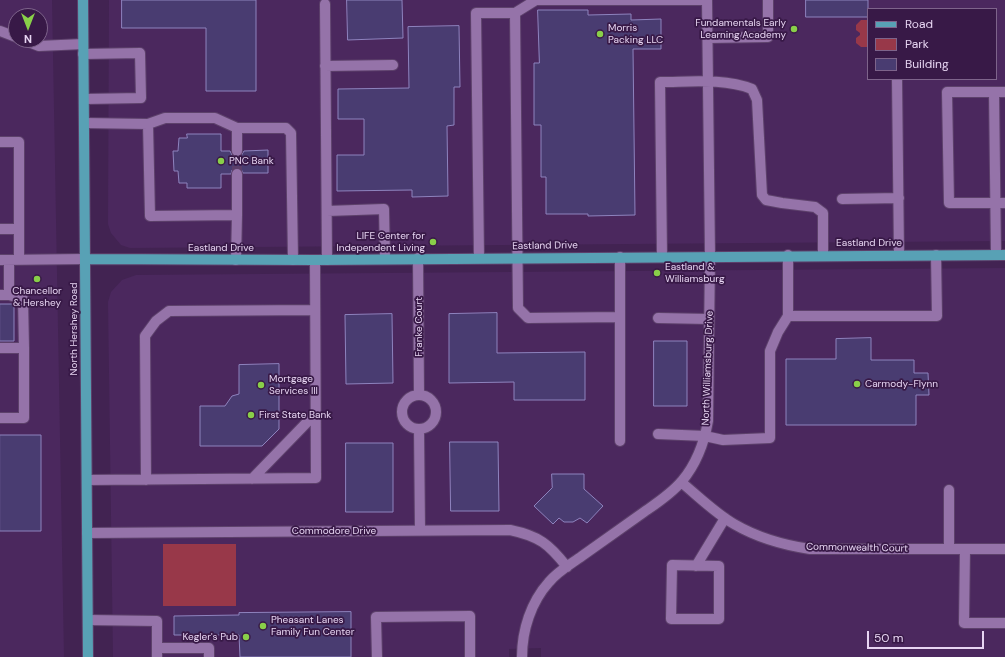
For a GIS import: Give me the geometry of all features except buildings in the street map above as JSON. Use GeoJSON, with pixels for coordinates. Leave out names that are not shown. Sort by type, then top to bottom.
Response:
{"type":"FeatureCollection","features":[{"type":"Feature","properties":{"kind":"main road","name":"North Hershey Road"},"geometry":{"type":"LineString","coordinates":[[83,0],[88,657]]}},
{"type":"Feature","properties":{"kind":"main road","name":"Eastland Drive"},"geometry":{"type":"LineString","coordinates":[[85,259],[327,260],[662,256],[1000,255]]}},
{"type":"Feature","properties":{"kind":"street"},"geometry":{"type":"LineString","coordinates":[[479,258],[476,13],[515,13],[536,0],[707,0]]}},
{"type":"Feature","properties":{"kind":"street","name":"North Williamsburg Drive"},"geometry":{"type":"LineString","coordinates":[[522,657],[523,640],[529,615],[549,581],[665,497],[681,482],[696,460],[705,436],[708,421],[710,256],[707,0]]}},
{"type":"Feature","properties":{"kind":"street"},"geometry":{"type":"LineString","coordinates":[[708,38],[768,37],[768,0]]}},
{"type":"Feature","properties":{"kind":"street"},"geometry":{"type":"LineString","coordinates":[[325,4],[327,260]]}},
{"type":"Feature","properties":{"kind":"street"},"geometry":{"type":"LineString","coordinates":[[515,13],[518,308],[528,318],[620,317]]}},
{"type":"Feature","properties":{"kind":"street"},"geometry":{"type":"LineString","coordinates":[[48,47],[140,53],[141,98],[84,99]]}},
{"type":"Feature","properties":{"kind":"street"},"geometry":{"type":"LineString","coordinates":[[325,66],[393,65]]}},
{"type":"Feature","properties":{"kind":"street"},"geometry":{"type":"LineString","coordinates":[[897,80],[899,255]]}},
{"type":"Feature","properties":{"kind":"street"},"geometry":{"type":"LineString","coordinates":[[662,256],[660,82],[741,84],[752,89],[758,100],[762,195],[766,200],[815,207],[823,213],[823,255]]}},
{"type":"Feature","properties":{"kind":"street"},"geometry":{"type":"LineString","coordinates":[[1000,203],[949,203],[947,92],[1005,92]]}},
{"type":"Feature","properties":{"kind":"street"},"geometry":{"type":"LineString","coordinates":[[994,92],[1000,203],[1000,255]]}},
{"type":"Feature","properties":{"kind":"street"},"geometry":{"type":"LineString","coordinates":[[84,123],[148,124],[165,118],[215,118],[237,128],[286,128],[291,133],[293,260]]}},
{"type":"Feature","properties":{"kind":"street"},"geometry":{"type":"LineString","coordinates":[[148,124],[150,216],[237,215]]}},
{"type":"Feature","properties":{"kind":"street"},"geometry":{"type":"LineString","coordinates":[[237,128],[237,151]]}},
{"type":"Feature","properties":{"kind":"street"},"geometry":{"type":"LineString","coordinates":[[0,142],[20,142],[20,230],[10,260],[4,295],[23,299],[24,348],[24,418],[0,418]]}},
{"type":"Feature","properties":{"kind":"street"},"geometry":{"type":"LineString","coordinates":[[236,260],[237,174]]}},
{"type":"Feature","properties":{"kind":"street"},"geometry":{"type":"LineString","coordinates":[[842,198],[899,198]]}},
{"type":"Feature","properties":{"kind":"street"},"geometry":{"type":"LineString","coordinates":[[326,211],[384,210],[386,259]]}},
{"type":"Feature","properties":{"kind":"street"},"geometry":{"type":"LineString","coordinates":[[0,229],[20,230]]}},
{"type":"Feature","properties":{"kind":"street"},"geometry":{"type":"LineString","coordinates":[[788,316],[937,316],[936,255]]}},
{"type":"Feature","properties":{"kind":"street"},"geometry":{"type":"LineString","coordinates":[[658,434],[705,436],[723,440],[770,438],[770,351],[778,332],[788,316],[788,256]]}},
{"type":"Feature","properties":{"kind":"street"},"geometry":{"type":"LineString","coordinates":[[620,257],[620,441]]}},
{"type":"Feature","properties":{"kind":"street","name":"Franke Court"},"geometry":{"type":"LineString","coordinates":[[418,258],[419,395]]}},
{"type":"Feature","properties":{"kind":"street"},"geometry":{"type":"LineString","coordinates":[[10,260],[85,259]]}},
{"type":"Feature","properties":{"kind":"street"},"geometry":{"type":"LineString","coordinates":[[87,480],[316,478],[315,260]]}},
{"type":"Feature","properties":{"kind":"street"},"geometry":{"type":"LineString","coordinates":[[146,480],[145,336],[156,321],[169,311],[315,310]]}},
{"type":"Feature","properties":{"kind":"street"},"geometry":{"type":"LineString","coordinates":[[658,318],[709,319]]}},
{"type":"Feature","properties":{"kind":"street"},"geometry":{"type":"LineString","coordinates":[[0,348],[24,348]]}},
{"type":"Feature","properties":{"kind":"street"},"geometry":{"type":"LineString","coordinates":[[419,395],[428,398],[435,406],[436,411],[435,417],[429,425],[419,429],[409,426],[405,422],[402,412],[403,406],[409,398],[419,395]]}},
{"type":"Feature","properties":{"kind":"street"},"geometry":{"type":"LineString","coordinates":[[252,478],[315,414]]}},
{"type":"Feature","properties":{"kind":"street"},"geometry":{"type":"LineString","coordinates":[[419,429],[420,530]]}},
{"type":"Feature","properties":{"kind":"street","name":"Commonwealth Court"},"geometry":{"type":"LineString","coordinates":[[681,482],[734,524],[758,536],[784,545],[810,549],[1005,549]]}},
{"type":"Feature","properties":{"kind":"street"},"geometry":{"type":"LineString","coordinates":[[949,490],[949,549]]}},
{"type":"Feature","properties":{"kind":"street"},"geometry":{"type":"LineString","coordinates":[[696,566],[725,518]]}},
{"type":"Feature","properties":{"kind":"street","name":"Commodore Drive"},"geometry":{"type":"LineString","coordinates":[[87,533],[510,530],[526,533],[543,541],[555,551],[567,567]]}},
{"type":"Feature","properties":{"kind":"street"},"geometry":{"type":"LineString","coordinates":[[965,550],[964,623],[1005,623]]}},
{"type":"Feature","properties":{"kind":"street"},"geometry":{"type":"LineString","coordinates":[[672,565],[696,566],[719,566],[719,619],[671,619],[672,565]]}},
{"type":"Feature","properties":{"kind":"street"},"geometry":{"type":"LineString","coordinates":[[377,657],[376,616],[470,616],[470,657]]}},
{"type":"Feature","properties":{"kind":"street"},"geometry":{"type":"LineString","coordinates":[[88,620],[157,621],[157,652],[209,648],[209,657]]}},
{"type":"Feature","properties":{"kind":"shaded area"},"geometry":{"type":"Polygon","coordinates":[[[0,0],[52,0],[64,657],[0,657],[0,0]]]}},
{"type":"Feature","properties":{"kind":"shaded area"},"geometry":{"type":"Polygon","coordinates":[[[109,0],[1005,0],[1005,241],[130,248],[121,245],[111,233],[108,224],[109,0]]]}},
{"type":"Feature","properties":{"kind":"shaded area"},"geometry":{"type":"Polygon","coordinates":[[[1005,268],[1005,657],[541,657],[541,648],[509,649],[509,657],[113,657],[108,302],[111,292],[122,280],[136,275],[1005,268]]]}},
{"type":"Feature","properties":{"kind":"green space"},"geometry":{"type":"Polygon","coordinates":[[[861,20],[867,20],[867,47],[861,47],[856,43],[856,38],[860,35],[860,33],[856,30],[856,25],[861,20]]]}},
{"type":"Feature","properties":{"kind":"green space"},"geometry":{"type":"Polygon","coordinates":[[[163,544],[236,544],[236,606],[163,606],[163,544]]]}},
{"type":"Feature","properties":{"kind":"tunnel"},"geometry":{"type":"LineString","coordinates":[[237,151],[237,174]]}},
{"type":"Feature","properties":{"kind":"place","name":"Fundamentals Early Learning Academy"},"geometry":{"type":"Point","coordinates":[794,29]}},
{"type":"Feature","properties":{"kind":"place","name":"Morris Packing LLC"},"geometry":{"type":"Point","coordinates":[600,34]}},
{"type":"Feature","properties":{"kind":"place","name":"PNC Bank"},"geometry":{"type":"Point","coordinates":[221,161]}},
{"type":"Feature","properties":{"kind":"place","name":"LIFE Center for Independent Living"},"geometry":{"type":"Point","coordinates":[433,242]}},
{"type":"Feature","properties":{"kind":"place","name":"Eastland & Williamsburg"},"geometry":{"type":"Point","coordinates":[657,273]}},
{"type":"Feature","properties":{"kind":"place","name":"Chancellor & Hershey"},"geometry":{"type":"Point","coordinates":[37,279]}},
{"type":"Feature","properties":{"kind":"place","name":"Carmody-Flynn"},"geometry":{"type":"Point","coordinates":[857,384]}},
{"type":"Feature","properties":{"kind":"place","name":"Mortgage Services III"},"geometry":{"type":"Point","coordinates":[261,385]}},
{"type":"Feature","properties":{"kind":"place","name":"First State Bank"},"geometry":{"type":"Point","coordinates":[251,415]}},
{"type":"Feature","properties":{"kind":"place","name":"Pheasant Lanes Family Fun Center"},"geometry":{"type":"Point","coordinates":[263,626]}},
{"type":"Feature","properties":{"kind":"place","name":"Kegler's Pub"},"geometry":{"type":"Point","coordinates":[246,637]}}]}
